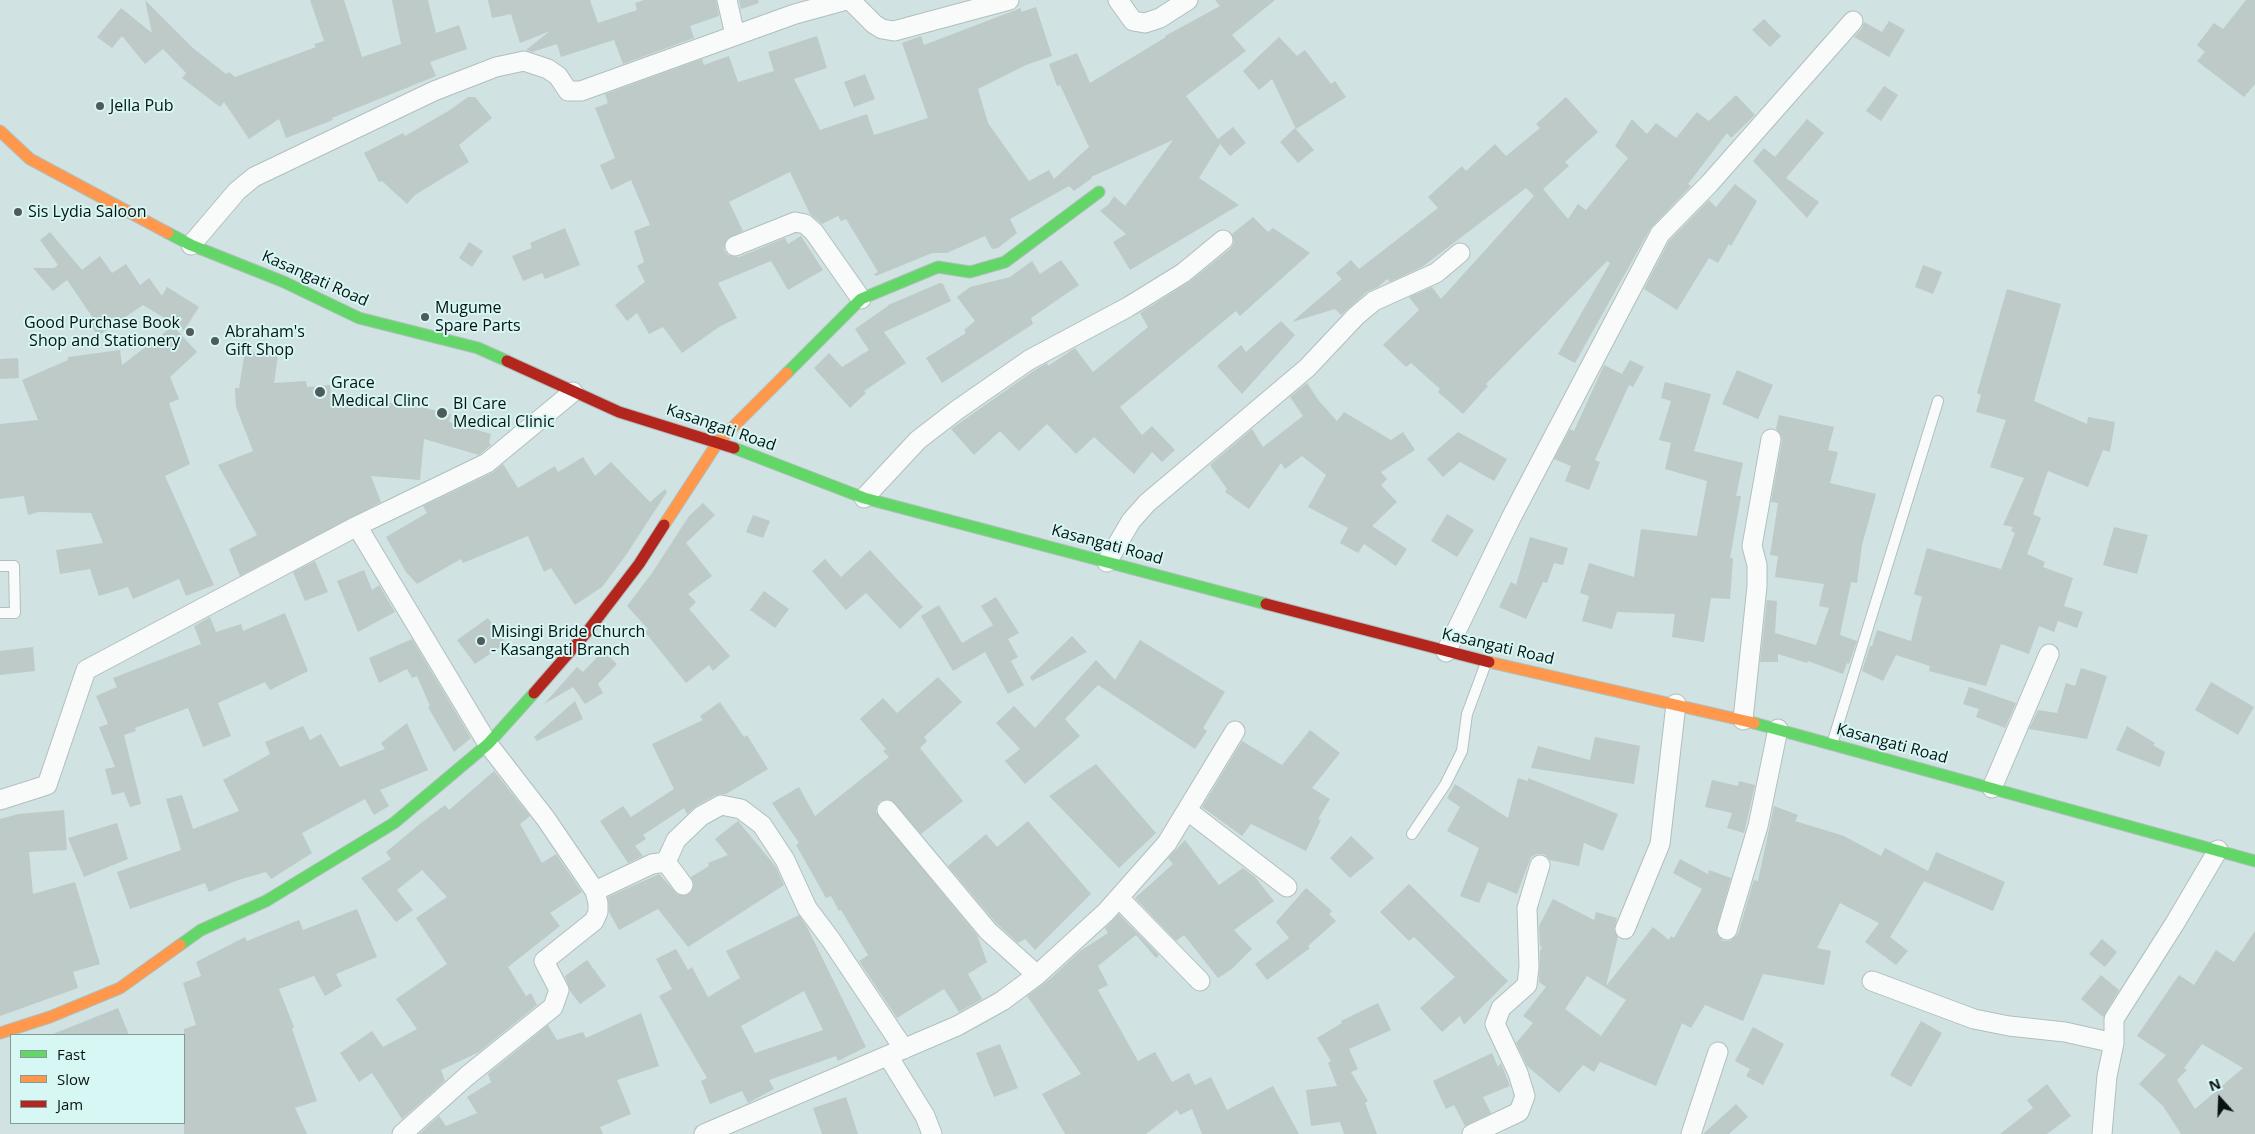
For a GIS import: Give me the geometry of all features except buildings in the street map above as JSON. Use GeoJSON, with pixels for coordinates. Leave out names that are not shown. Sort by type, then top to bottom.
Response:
{"type":"FeatureCollection","features":[{"type":"Feature","properties":{"kind":"street"},"geometry":{"type":"LineString","coordinates":[[727,0],[735,36]]}},
{"type":"Feature","properties":{"kind":"street"},"geometry":{"type":"LineString","coordinates":[[191,245],[237,191],[254,177],[434,91],[496,67],[524,61],[548,69],[558,76],[568,91],[581,91],[794,14],[846,0]]}},
{"type":"Feature","properties":{"kind":"street"},"geometry":{"type":"LineString","coordinates":[[850,0],[874,24],[882,29],[894,31],[1009,0]]}},
{"type":"Feature","properties":{"kind":"street"},"geometry":{"type":"LineString","coordinates":[[1118,0],[1133,21],[1145,22],[1160,18],[1188,0]]}},
{"type":"Feature","properties":{"kind":"street"},"geometry":{"type":"LineString","coordinates":[[1446,652],[1511,518],[1660,234],[1709,184],[1853,21]]}},
{"type":"Feature","properties":{"kind":"street","name":"Kasangati Road"},"geometry":{"type":"LineString","coordinates":[[0,131],[30,159],[191,245],[284,282],[359,318],[478,348],[619,412],[718,442],[864,498],[1446,652],[1744,720],[2255,861]]}},
{"type":"Feature","properties":{"kind":"street"},"geometry":{"type":"LineString","coordinates":[[0,1033],[50,1016],[120,988],[201,930],[266,902],[327,862],[394,823],[488,744],[587,632],[640,564],[718,442],[861,298],[938,267],[970,272],[1005,262],[1098,192]]}},
{"type":"Feature","properties":{"kind":"street"},"geometry":{"type":"LineString","coordinates":[[735,246],[795,222],[805,224],[814,232],[861,298]]}},
{"type":"Feature","properties":{"kind":"street"},"geometry":{"type":"LineString","coordinates":[[864,498],[918,440],[957,410],[1029,360],[1128,306],[1183,273],[1223,240]]}},
{"type":"Feature","properties":{"kind":"street"},"geometry":{"type":"LineString","coordinates":[[1107,562],[1131,521],[1147,503],[1307,368],[1356,316],[1374,302],[1436,272],[1460,253]]}},
{"type":"Feature","properties":{"kind":"street"},"geometry":{"type":"LineString","coordinates":[[0,800],[47,785],[86,670],[357,526],[486,463],[573,392]]}},
{"type":"Feature","properties":{"kind":"street"},"geometry":{"type":"LineString","coordinates":[[1744,720],[1757,586],[1757,565],[1752,546],[1771,439]]}},
{"type":"Feature","properties":{"kind":"street"},"geometry":{"type":"LineString","coordinates":[[357,526],[488,744],[541,812],[595,892],[598,912],[594,921],[544,961],[559,990],[553,1007],[467,1076],[402,1134]]}},
{"type":"Feature","properties":{"kind":"street"},"geometry":{"type":"LineString","coordinates":[[1992,788],[2049,654]]}},
{"type":"Feature","properties":{"kind":"street"},"geometry":{"type":"LineString","coordinates":[[1625,929],[1660,844],[1676,704]]}},
{"type":"Feature","properties":{"kind":"street"},"geometry":{"type":"LineString","coordinates":[[1727,930],[1758,826],[1778,730]]}},
{"type":"Feature","properties":{"kind":"street"},"geometry":{"type":"LineString","coordinates":[[704,1134],[965,1022],[1002,1000],[1037,975],[1106,912],[1167,843],[1235,731]]}},
{"type":"Feature","properties":{"kind":"street"},"geometry":{"type":"LineString","coordinates":[[666,862],[676,840],[700,816],[721,806],[741,809],[762,825],[785,860],[807,908],[831,940],[896,1052],[932,1134]]}},
{"type":"Feature","properties":{"kind":"street"},"geometry":{"type":"LineString","coordinates":[[887,810],[988,931],[1037,975]]}},
{"type":"Feature","properties":{"kind":"street"},"geometry":{"type":"LineString","coordinates":[[1188,811],[1287,886]]}},
{"type":"Feature","properties":{"kind":"street"},"geometry":{"type":"LineString","coordinates":[[2102,1134],[2107,1076],[2114,1043],[2114,1019],[2175,923],[2218,850]]}},
{"type":"Feature","properties":{"kind":"street"},"geometry":{"type":"LineString","coordinates":[[595,892],[652,864],[666,862]]}},
{"type":"Feature","properties":{"kind":"street"},"geometry":{"type":"LineString","coordinates":[[666,862],[683,885]]}},
{"type":"Feature","properties":{"kind":"street"},"geometry":{"type":"LineString","coordinates":[[1472,1134],[1519,1112],[1525,1096],[1518,1073],[1496,1024],[1501,1008],[1527,985],[1529,967],[1527,908],[1540,864]]}},
{"type":"Feature","properties":{"kind":"street"},"geometry":{"type":"LineString","coordinates":[[1119,898],[1200,982]]}},
{"type":"Feature","properties":{"kind":"street"},"geometry":{"type":"LineString","coordinates":[[1872,980],[1974,1019],[2010,1026],[2065,1032],[2114,1043]]}},
{"type":"Feature","properties":{"kind":"street"},"geometry":{"type":"LineString","coordinates":[[1691,1134],[1718,1052]]}},
{"type":"Feature","properties":{"kind":"lane"},"geometry":{"type":"LineString","coordinates":[[1832,745],[1938,401]]}},
{"type":"Feature","properties":{"kind":"lane"},"geometry":{"type":"LineString","coordinates":[[0,566],[14,566],[15,604],[15,613],[0,613]]}},
{"type":"Feature","properties":{"kind":"lane"},"geometry":{"type":"LineString","coordinates":[[1412,834],[1445,785],[1462,751],[1467,714],[1487,662]]}},
{"type":"Feature","properties":{"kind":"traffic: fast"},"geometry":{"type":"LineString","coordinates":[[787,373],[861,299],[938,267],[970,272],[1005,262],[1099,192]]}},
{"type":"Feature","properties":{"kind":"traffic: fast"},"geometry":{"type":"LineString","coordinates":[[168,233],[191,245],[284,282],[359,318],[478,348],[507,361]]}},
{"type":"Feature","properties":{"kind":"traffic: fast"},"geometry":{"type":"LineString","coordinates":[[734,448],[864,498],[1266,604]]}},
{"type":"Feature","properties":{"kind":"traffic: fast"},"geometry":{"type":"LineString","coordinates":[[180,945],[201,930],[266,901],[394,823],[488,744],[534,693]]}},
{"type":"Feature","properties":{"kind":"traffic: fast"},"geometry":{"type":"LineString","coordinates":[[1754,723],[2255,861]]}},
{"type":"Feature","properties":{"kind":"traffic: slow"},"geometry":{"type":"LineString","coordinates":[[0,131],[30,159],[168,233]]}},
{"type":"Feature","properties":{"kind":"traffic: slow"},"geometry":{"type":"LineString","coordinates":[[664,525],[718,442],[787,373]]}},
{"type":"Feature","properties":{"kind":"traffic: slow"},"geometry":{"type":"LineString","coordinates":[[1489,662],[1754,723]]}},
{"type":"Feature","properties":{"kind":"traffic: slow"},"geometry":{"type":"LineString","coordinates":[[0,1033],[50,1017],[120,988],[180,945]]}},
{"type":"Feature","properties":{"kind":"traffic: jam"},"geometry":{"type":"LineString","coordinates":[[507,361],[619,412],[734,448]]}},
{"type":"Feature","properties":{"kind":"traffic: jam"},"geometry":{"type":"LineString","coordinates":[[534,693],[587,632],[639,564],[664,525]]}},
{"type":"Feature","properties":{"kind":"traffic: jam"},"geometry":{"type":"LineString","coordinates":[[1266,604],[1489,662]]}},
{"type":"Feature","properties":{"kind":"place","name":"Jella Pub"},"geometry":{"type":"Point","coordinates":[100,106]}},
{"type":"Feature","properties":{"kind":"place","name":"Sis Lydia Saloon"},"geometry":{"type":"Point","coordinates":[18,212]}},
{"type":"Feature","properties":{"kind":"place","name":"Mugume Spare Parts"},"geometry":{"type":"Point","coordinates":[425,317]}},
{"type":"Feature","properties":{"kind":"place","name":"Good Purchase Book Shop and Stationery"},"geometry":{"type":"Point","coordinates":[190,332]}},
{"type":"Feature","properties":{"kind":"place","name":"Abraham's Gift Shop"},"geometry":{"type":"Point","coordinates":[215,341]}},
{"type":"Feature","properties":{"kind":"place","name":"Grace Medical Clinc"},"geometry":{"type":"Point","coordinates":[320,392]}},
{"type":"Feature","properties":{"kind":"place","name":"BI Care Medical Clinic"},"geometry":{"type":"Point","coordinates":[442,413]}},
{"type":"Feature","properties":{"kind":"place","name":"Misingi Bride Church - Kasangati Branch"},"geometry":{"type":"Point","coordinates":[481,641]}}]}
